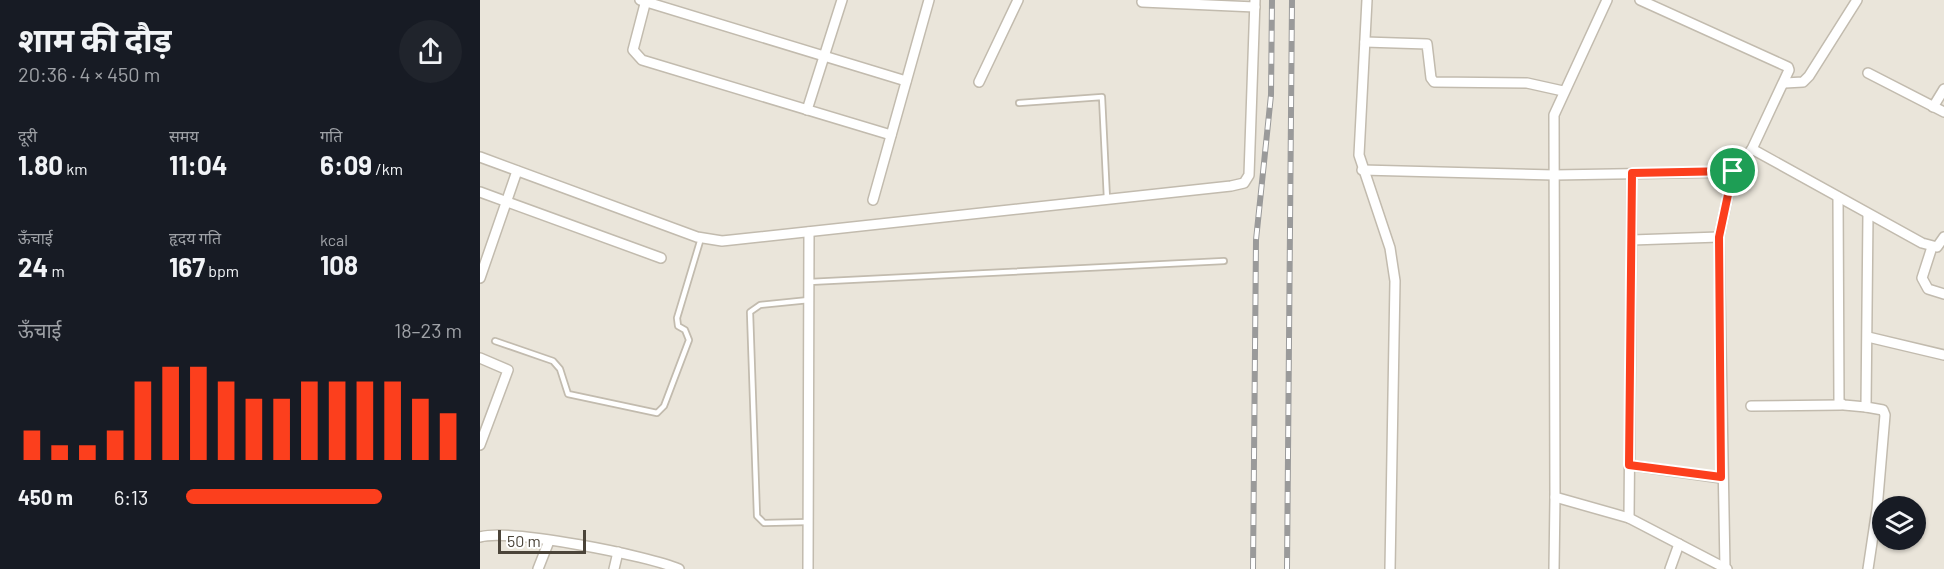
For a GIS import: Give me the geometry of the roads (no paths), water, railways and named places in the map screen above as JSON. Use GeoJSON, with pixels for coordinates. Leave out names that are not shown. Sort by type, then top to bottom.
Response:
{"type":"FeatureCollection","features":[{"type":"Feature","properties":{"kind":"street"},"geometry":{"type":"LineString","coordinates":[[873,200],[928,0]]}},
{"type":"Feature","properties":{"kind":"street"},"geometry":{"type":"LineString","coordinates":[[979,82],[1018,0]]}},
{"type":"Feature","properties":{"kind":"street"},"geometry":{"type":"LineString","coordinates":[[1366,0],[1359,145],[1362,170],[1390,248],[1395,280],[1390,569]]}},
{"type":"Feature","properties":{"kind":"street"},"geometry":{"type":"LineString","coordinates":[[1554,569],[1554,115],[1607,0]]}},
{"type":"Feature","properties":{"kind":"street"},"geometry":{"type":"LineString","coordinates":[[1641,0],[1784,65],[1789,70],[1785,83],[1752,149],[1733,171],[1719,237],[1721,477],[1726,568]]}},
{"type":"Feature","properties":{"kind":"street"},"geometry":{"type":"LineString","coordinates":[[1665,11],[1671,0]]}},
{"type":"Feature","properties":{"kind":"street"},"geometry":{"type":"LineString","coordinates":[[1785,83],[1803,82],[1809,76],[1857,0]]}},
{"type":"Feature","properties":{"kind":"street"},"geometry":{"type":"LineString","coordinates":[[891,135],[642,60],[633,50],[644,1],[906,81]]}},
{"type":"Feature","properties":{"kind":"street"},"geometry":{"type":"LineString","coordinates":[[807,110],[840,1]]}},
{"type":"Feature","properties":{"kind":"street"},"geometry":{"type":"LineString","coordinates":[[480,157],[701,238],[722,241],[1231,186],[1248,180],[1255,4],[1142,2]]}},
{"type":"Feature","properties":{"kind":"street"},"geometry":{"type":"LineString","coordinates":[[1365,42],[1427,44],[1431,78],[1434,82],[1527,83],[1563,92]]}},
{"type":"Feature","properties":{"kind":"street"},"geometry":{"type":"LineString","coordinates":[[1868,73],[1944,112]]}},
{"type":"Feature","properties":{"kind":"street"},"geometry":{"type":"LineString","coordinates":[[1933,107],[1944,89]]}},
{"type":"Feature","properties":{"kind":"street"},"geometry":{"type":"LineString","coordinates":[[1752,149],[1932,247],[1941,244],[1944,237]]}},
{"type":"Feature","properties":{"kind":"street"},"geometry":{"type":"LineString","coordinates":[[1362,170],[1554,175],[1733,171]]}},
{"type":"Feature","properties":{"kind":"street"},"geometry":{"type":"LineString","coordinates":[[480,278],[517,171]]}},
{"type":"Feature","properties":{"kind":"street"},"geometry":{"type":"LineString","coordinates":[[1629,518],[1632,173]]}},
{"type":"Feature","properties":{"kind":"street"},"geometry":{"type":"LineString","coordinates":[[480,192],[661,258]]}},
{"type":"Feature","properties":{"kind":"street"},"geometry":{"type":"LineString","coordinates":[[1838,197],[1841,405]]}},
{"type":"Feature","properties":{"kind":"street"},"geometry":{"type":"LineString","coordinates":[[1866,406],[1868,214]]}},
{"type":"Feature","properties":{"kind":"street"},"geometry":{"type":"LineString","coordinates":[[808,569],[809,232]]}},
{"type":"Feature","properties":{"kind":"street"},"geometry":{"type":"LineString","coordinates":[[1632,240],[1719,237]]}},
{"type":"Feature","properties":{"kind":"street"},"geometry":{"type":"LineString","coordinates":[[1932,247],[1922,278],[1928,289],[1944,294]]}},
{"type":"Feature","properties":{"kind":"street"},"geometry":{"type":"LineString","coordinates":[[1868,337],[1944,356]]}},
{"type":"Feature","properties":{"kind":"street"},"geometry":{"type":"LineString","coordinates":[[480,358],[508,370],[480,446]]}},
{"type":"Feature","properties":{"kind":"street"},"geometry":{"type":"LineString","coordinates":[[1751,406],[1841,405],[1866,406],[1883,410],[1885,415],[1877,509],[1868,569]]}},
{"type":"Feature","properties":{"kind":"street"},"geometry":{"type":"LineString","coordinates":[[1629,465],[1721,477]]}},
{"type":"Feature","properties":{"kind":"street"},"geometry":{"type":"LineString","coordinates":[[1555,496],[1629,518],[1726,568]]}},
{"type":"Feature","properties":{"kind":"street"},"geometry":{"type":"LineString","coordinates":[[480,537],[494,535],[618,552],[647,557],[678,569]]}},
{"type":"Feature","properties":{"kind":"street"},"geometry":{"type":"LineString","coordinates":[[541,567],[549,541]]}},
{"type":"Feature","properties":{"kind":"street"},"geometry":{"type":"LineString","coordinates":[[1670,569],[1679,544]]}},
{"type":"Feature","properties":{"kind":"street"},"geometry":{"type":"LineString","coordinates":[[614,569],[618,552]]}},
{"type":"Feature","properties":{"kind":"lane"},"geometry":{"type":"LineString","coordinates":[[1019,103],[1102,97],[1107,200]]}},
{"type":"Feature","properties":{"kind":"lane"},"geometry":{"type":"LineString","coordinates":[[495,341],[553,361],[560,369],[568,394],[657,413],[664,406],[689,340],[685,330],[678,326],[677,318],[701,238]]}},
{"type":"Feature","properties":{"kind":"lane"},"geometry":{"type":"LineString","coordinates":[[809,282],[1224,261]]}},
{"type":"Feature","properties":{"kind":"lane"},"geometry":{"type":"LineString","coordinates":[[808,300],[760,305],[750,312],[757,516],[765,523],[808,522]]}},
{"type":"Feature","properties":{"kind":"railway"},"geometry":{"type":"LineString","coordinates":[[1253,569],[1256,240],[1271,95],[1272,0]]}},
{"type":"Feature","properties":{"kind":"railway"},"geometry":{"type":"LineString","coordinates":[[1287,569],[1292,0]]}}]}
